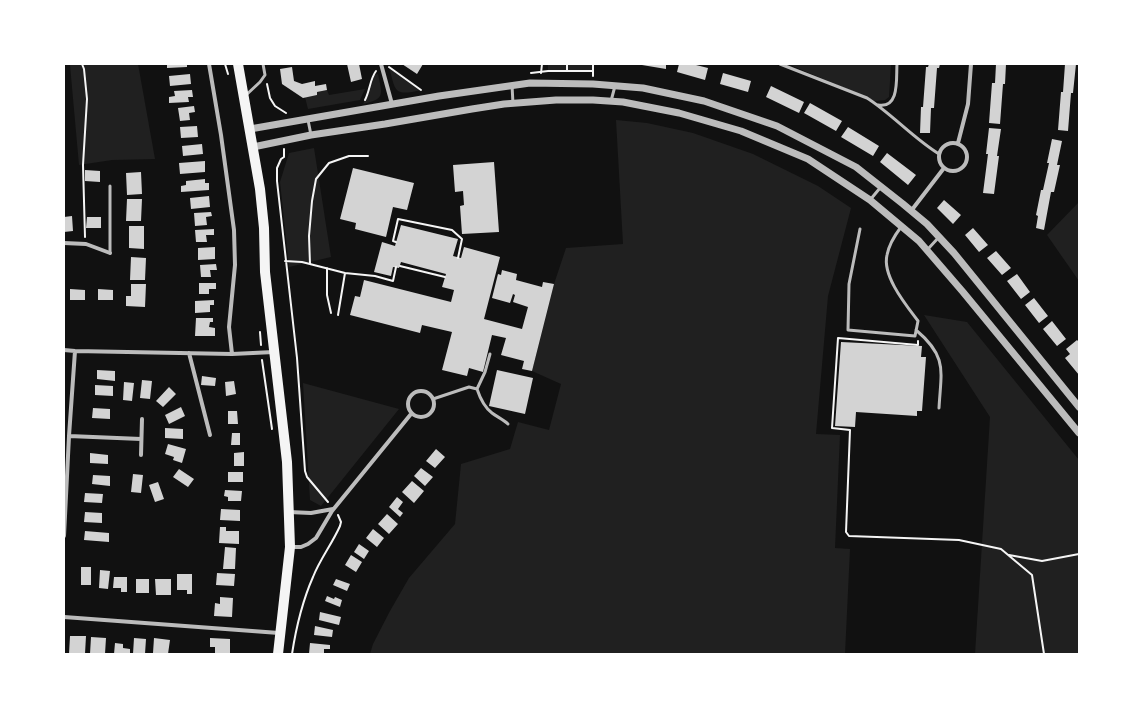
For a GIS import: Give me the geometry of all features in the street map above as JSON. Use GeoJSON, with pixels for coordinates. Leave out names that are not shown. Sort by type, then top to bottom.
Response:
{"type":"FeatureCollection","features":[{"type":"Feature","properties":{"kind":"main road"},"geometry":{"type":"LineString","coordinates":[[238,64],[260,190],[264,228],[265,272],[287,462],[290,512],[290,547],[278,654]]}},
{"type":"Feature","properties":{"kind":"street"},"geometry":{"type":"LineString","coordinates":[[208,64],[221,135],[234,230],[235,265],[229,327],[232,354]]}},
{"type":"Feature","properties":{"kind":"street"},"geometry":{"type":"LineString","coordinates":[[381,64],[392,104]]}},
{"type":"Feature","properties":{"kind":"street"},"geometry":{"type":"LineString","coordinates":[[958,143],[968,104],[971,64]]}},
{"type":"Feature","properties":{"kind":"street"},"geometry":{"type":"LineString","coordinates":[[250,129],[392,104],[530,83],[593,84],[644,88],[704,101],[777,126],[856,167],[881,186],[927,224],[954,253],[1079,407]]}},
{"type":"Feature","properties":{"kind":"street"},"geometry":{"type":"LineString","coordinates":[[253,147],[284,142],[311,135],[472,109],[556,100],[623,102],[679,113],[741,131],[808,160],[870,200],[919,241],[1079,433]]}},
{"type":"Feature","properties":{"kind":"street"},"geometry":{"type":"LineString","coordinates":[[951,142],[958,143],[963,147],[967,158],[965,165],[960,170],[954,171],[944,168],[938,160],[939,154],[946,144],[951,142]]}},
{"type":"Feature","properties":{"kind":"street"},"geometry":{"type":"LineString","coordinates":[[911,211],[944,168]]}},
{"type":"Feature","properties":{"kind":"street"},"geometry":{"type":"LineString","coordinates":[[64,243],[86,244],[110,253]]}},
{"type":"Feature","properties":{"kind":"street"},"geometry":{"type":"LineString","coordinates":[[64,350],[75,352],[232,354],[274,352]]}},
{"type":"Feature","properties":{"kind":"street"},"geometry":{"type":"LineString","coordinates":[[64,536],[66,456],[69,436],[75,352]]}},
{"type":"Feature","properties":{"kind":"street"},"geometry":{"type":"LineString","coordinates":[[189,353],[210,434]]}},
{"type":"Feature","properties":{"kind":"street"},"geometry":{"type":"LineString","coordinates":[[416,391],[424,391],[428,393],[433,399],[434,408],[430,415],[422,418],[411,414],[408,410],[407,402],[410,396],[416,391]]}},
{"type":"Feature","properties":{"kind":"street"},"geometry":{"type":"LineString","coordinates":[[290,547],[308,544],[316,538],[334,509],[411,414]]}},
{"type":"Feature","properties":{"kind":"street"},"geometry":{"type":"LineString","coordinates":[[141,455],[142,419]]}},
{"type":"Feature","properties":{"kind":"street"},"geometry":{"type":"LineString","coordinates":[[69,436],[141,439]]}},
{"type":"Feature","properties":{"kind":"street"},"geometry":{"type":"LineString","coordinates":[[290,512],[311,513],[334,509]]}},
{"type":"Feature","properties":{"kind":"street"},"geometry":{"type":"LineString","coordinates":[[64,617],[281,633]]}},
{"type":"Feature","properties":{"kind":"lane"},"geometry":{"type":"LineString","coordinates":[[244,97],[260,82],[265,75],[263,64]]}},
{"type":"Feature","properties":{"kind":"lane"},"geometry":{"type":"LineString","coordinates":[[780,64],[866,98],[876,104],[927,147],[939,154]]}},
{"type":"Feature","properties":{"kind":"lane"},"geometry":{"type":"LineString","coordinates":[[876,104],[882,106],[893,100],[895,95],[897,64]]}},
{"type":"Feature","properties":{"kind":"lane"},"geometry":{"type":"LineString","coordinates":[[512,85],[513,104]]}},
{"type":"Feature","properties":{"kind":"lane"},"geometry":{"type":"LineString","coordinates":[[611,101],[615,86]]}},
{"type":"Feature","properties":{"kind":"lane"},"geometry":{"type":"LineString","coordinates":[[308,120],[311,135]]}},
{"type":"Feature","properties":{"kind":"lane"},"geometry":{"type":"LineString","coordinates":[[110,186],[110,253]]}},
{"type":"Feature","properties":{"kind":"lane"},"geometry":{"type":"LineString","coordinates":[[870,200],[881,186]]}},
{"type":"Feature","properties":{"kind":"lane"},"geometry":{"type":"LineString","coordinates":[[860,229],[849,284],[848,330],[915,336],[918,321],[898,293],[888,270],[887,255],[894,236],[901,227]]}},
{"type":"Feature","properties":{"kind":"lane"},"geometry":{"type":"LineString","coordinates":[[926,250],[939,237]]}},
{"type":"Feature","properties":{"kind":"lane"},"geometry":{"type":"LineString","coordinates":[[917,331],[929,342],[940,359],[941,369],[939,408]]}},
{"type":"Feature","properties":{"kind":"lane"},"geometry":{"type":"LineString","coordinates":[[476,389],[485,372],[490,354]]}},
{"type":"Feature","properties":{"kind":"lane"},"geometry":{"type":"LineString","coordinates":[[433,399],[469,387],[476,389],[487,408],[508,424]]}},
{"type":"Feature","properties":{"kind":"path"},"geometry":{"type":"LineString","coordinates":[[82,64],[84,69],[87,99],[83,165],[86,244]]}},
{"type":"Feature","properties":{"kind":"path"},"geometry":{"type":"LineString","coordinates":[[363,104],[370,88],[372,75],[381,64],[392,68],[422,90]]}},
{"type":"Feature","properties":{"kind":"path"},"geometry":{"type":"LineString","coordinates":[[567,64],[567,71]]}},
{"type":"Feature","properties":{"kind":"path"},"geometry":{"type":"LineString","coordinates":[[593,64],[593,84]]}},
{"type":"Feature","properties":{"kind":"path"},"geometry":{"type":"LineString","coordinates":[[526,74],[548,70],[593,71]]}},
{"type":"Feature","properties":{"kind":"path"},"geometry":{"type":"LineString","coordinates":[[265,75],[270,98],[275,106],[287,114],[289,117],[289,123]]}},
{"type":"Feature","properties":{"kind":"path"},"geometry":{"type":"LineString","coordinates":[[284,142],[284,157],[281,159],[278,168],[277,181],[297,358],[305,471],[308,477],[334,509],[341,522],[313,576],[304,599],[296,630],[292,654]]}},
{"type":"Feature","properties":{"kind":"path"},"geometry":{"type":"LineString","coordinates":[[310,264],[309,236],[316,179],[329,163],[349,156],[368,156]]}},
{"type":"Feature","properties":{"kind":"path"},"geometry":{"type":"LineString","coordinates":[[396,242],[393,242],[398,218],[452,230],[462,239],[458,258]]}},
{"type":"Feature","properties":{"kind":"path"},"geometry":{"type":"LineString","coordinates":[[285,261],[302,262],[345,273],[375,276],[393,281],[396,267]]}},
{"type":"Feature","properties":{"kind":"path"},"geometry":{"type":"LineString","coordinates":[[400,266],[445,277]]}},
{"type":"Feature","properties":{"kind":"path"},"geometry":{"type":"LineString","coordinates":[[327,268],[327,295],[331,313]]}},
{"type":"Feature","properties":{"kind":"path"},"geometry":{"type":"LineString","coordinates":[[338,315],[345,273]]}},
{"type":"Feature","properties":{"kind":"path"},"geometry":{"type":"LineString","coordinates":[[917,331],[918,345],[838,338],[832,428],[850,430],[846,532],[849,536],[959,540],[1001,549],[1032,576],[1044,654]]}},
{"type":"Feature","properties":{"kind":"path"},"geometry":{"type":"LineString","coordinates":[[1009,555],[1042,561],[1079,554]]}},
{"type":"Feature","properties":{"kind":"shaded area"},"geometry":{"type":"Polygon","coordinates":[[[64,64],[138,64],[155,159],[112,160],[79,165],[70,65],[64,64]]]}},
{"type":"Feature","properties":{"kind":"shaded area"},"geometry":{"type":"Polygon","coordinates":[[[548,64],[593,64],[593,71],[548,71],[548,64]]]}},
{"type":"Feature","properties":{"kind":"shaded area"},"geometry":{"type":"Polygon","coordinates":[[[788,64],[891,64],[889,97],[885,100],[875,101],[788,64]]]}},
{"type":"Feature","properties":{"kind":"shaded area"},"geometry":{"type":"Polygon","coordinates":[[[389,67],[422,90],[406,93],[398,90],[393,82],[389,67]]]}},
{"type":"Feature","properties":{"kind":"shaded area"},"geometry":{"type":"Polygon","coordinates":[[[378,74],[381,86],[381,95],[376,100],[363,104],[373,75],[378,74]]]}},
{"type":"Feature","properties":{"kind":"shaded area"},"geometry":{"type":"Polygon","coordinates":[[[365,89],[360,100],[308,109],[305,97],[317,95],[317,92],[327,90],[329,95],[365,89]]]}},
{"type":"Feature","properties":{"kind":"shaded area"},"geometry":{"type":"Polygon","coordinates":[[[616,120],[647,123],[693,133],[753,154],[818,186],[851,208],[828,296],[816,434],[840,435],[835,548],[850,549],[845,654],[370,654],[373,644],[409,578],[455,524],[461,464],[510,449],[518,422],[549,430],[561,384],[532,371],[554,284],[566,248],[623,244],[616,120]]]}},
{"type":"Feature","properties":{"kind":"shaded area"},"geometry":{"type":"Polygon","coordinates":[[[314,148],[331,257],[289,267],[280,182],[289,153],[314,148]]]}},
{"type":"Feature","properties":{"kind":"shaded area"},"geometry":{"type":"Polygon","coordinates":[[[1079,202],[1079,281],[1047,235],[1079,202]]]}},
{"type":"Feature","properties":{"kind":"shaded area"},"geometry":{"type":"Polygon","coordinates":[[[924,315],[967,322],[1079,460],[1079,654],[975,654],[990,417],[924,315]]]}},
{"type":"Feature","properties":{"kind":"shaded area"},"geometry":{"type":"Polygon","coordinates":[[[303,383],[399,409],[321,506],[310,500],[303,383]]]}},
{"type":"Feature","properties":{"kind":"building"},"geometry":{"type":"Polygon","coordinates":[[[167,64],[187,64],[187,67],[167,68],[167,64]]]}},
{"type":"Feature","properties":{"kind":"building"},"geometry":{"type":"Polygon","coordinates":[[[347,64],[359,64],[362,79],[351,82],[347,64]]]}},
{"type":"Feature","properties":{"kind":"building"},"geometry":{"type":"Polygon","coordinates":[[[402,64],[423,64],[417,74],[402,64]]]}},
{"type":"Feature","properties":{"kind":"building"},"geometry":{"type":"Polygon","coordinates":[[[636,64],[666,64],[666,69],[636,64]]]}},
{"type":"Feature","properties":{"kind":"building"},"geometry":{"type":"Polygon","coordinates":[[[679,64],[692,64],[708,68],[705,80],[677,72],[679,64]]]}},
{"type":"Feature","properties":{"kind":"building"},"geometry":{"type":"Polygon","coordinates":[[[929,64],[940,64],[939,68],[937,68],[934,108],[931,108],[930,133],[920,133],[921,107],[923,107],[926,67],[928,67],[929,64]]]}},
{"type":"Feature","properties":{"kind":"building"},"geometry":{"type":"Polygon","coordinates":[[[996,64],[1006,64],[1000,124],[989,123],[992,83],[995,83],[996,64]]]}},
{"type":"Feature","properties":{"kind":"building"},"geometry":{"type":"Polygon","coordinates":[[[1065,64],[1076,64],[1073,93],[1071,93],[1068,131],[1058,130],[1065,64]]]}},
{"type":"Feature","properties":{"kind":"building"},"geometry":{"type":"Polygon","coordinates":[[[292,67],[294,81],[302,84],[315,81],[315,86],[326,84],[327,90],[317,92],[317,95],[303,98],[282,84],[280,69],[292,67]]]}},
{"type":"Feature","properties":{"kind":"building"},"geometry":{"type":"Polygon","coordinates":[[[723,73],[751,81],[748,92],[720,84],[723,73]]]}},
{"type":"Feature","properties":{"kind":"building"},"geometry":{"type":"Polygon","coordinates":[[[190,74],[191,84],[170,86],[169,76],[190,74]]]}},
{"type":"Feature","properties":{"kind":"building"},"geometry":{"type":"Polygon","coordinates":[[[771,86],[804,102],[799,113],[766,97],[771,86]]]}},
{"type":"Feature","properties":{"kind":"building"},"geometry":{"type":"Polygon","coordinates":[[[192,90],[193,97],[188,97],[189,102],[169,103],[169,97],[175,96],[174,91],[192,90]]]}},
{"type":"Feature","properties":{"kind":"building"},"geometry":{"type":"Polygon","coordinates":[[[810,103],[842,121],[836,131],[804,113],[810,103]]]}},
{"type":"Feature","properties":{"kind":"building"},"geometry":{"type":"Polygon","coordinates":[[[194,106],[195,112],[189,113],[190,120],[180,121],[178,108],[194,106]]]}},
{"type":"Feature","properties":{"kind":"building"},"geometry":{"type":"Polygon","coordinates":[[[197,126],[198,137],[181,138],[180,127],[197,126]]]}},
{"type":"Feature","properties":{"kind":"building"},"geometry":{"type":"Polygon","coordinates":[[[848,127],[879,146],[873,156],[841,137],[848,127]]]}},
{"type":"Feature","properties":{"kind":"building"},"geometry":{"type":"Polygon","coordinates":[[[989,128],[1001,129],[994,194],[983,193],[988,154],[986,154],[989,128]]]}},
{"type":"Feature","properties":{"kind":"building"},"geometry":{"type":"Polygon","coordinates":[[[1052,139],[1062,141],[1057,165],[1060,165],[1054,192],[1051,192],[1044,230],[1036,228],[1038,216],[1036,215],[1041,190],[1043,190],[1049,163],[1047,163],[1052,139]]]}},
{"type":"Feature","properties":{"kind":"building"},"geometry":{"type":"Polygon","coordinates":[[[202,144],[203,154],[183,156],[182,146],[202,144]]]}},
{"type":"Feature","properties":{"kind":"building"},"geometry":{"type":"Polygon","coordinates":[[[887,153],[916,175],[908,185],[880,162],[887,153]]]}},
{"type":"Feature","properties":{"kind":"building"},"geometry":{"type":"Polygon","coordinates":[[[205,161],[205,172],[180,174],[179,163],[205,161]]]}},
{"type":"Feature","properties":{"kind":"building"},"geometry":{"type":"Polygon","coordinates":[[[494,162],[499,232],[462,234],[460,206],[464,205],[463,191],[455,192],[453,165],[494,162]]]}},
{"type":"Feature","properties":{"kind":"building"},"geometry":{"type":"Polygon","coordinates":[[[353,168],[414,183],[407,210],[393,207],[386,237],[355,229],[356,223],[340,219],[353,168]]]}},
{"type":"Feature","properties":{"kind":"building"},"geometry":{"type":"Polygon","coordinates":[[[85,170],[100,171],[100,182],[85,181],[85,170]]]}},
{"type":"Feature","properties":{"kind":"building"},"geometry":{"type":"Polygon","coordinates":[[[141,172],[142,194],[127,195],[126,173],[141,172]]]}},
{"type":"Feature","properties":{"kind":"building"},"geometry":{"type":"Polygon","coordinates":[[[205,179],[205,183],[209,183],[209,190],[181,192],[181,186],[186,185],[186,181],[205,179]]]}},
{"type":"Feature","properties":{"kind":"building"},"geometry":{"type":"Polygon","coordinates":[[[209,196],[210,207],[191,209],[190,198],[209,196]]]}},
{"type":"Feature","properties":{"kind":"building"},"geometry":{"type":"Polygon","coordinates":[[[127,199],[142,199],[141,221],[126,221],[127,199]]]}},
{"type":"Feature","properties":{"kind":"building"},"geometry":{"type":"Polygon","coordinates":[[[944,200],[961,215],[953,224],[937,208],[944,200]]]}},
{"type":"Feature","properties":{"kind":"building"},"geometry":{"type":"Polygon","coordinates":[[[211,212],[212,216],[206,217],[207,225],[195,226],[194,213],[211,212]]]}},
{"type":"Feature","properties":{"kind":"building"},"geometry":{"type":"Polygon","coordinates":[[[72,216],[73,231],[64,232],[64,217],[72,216]]]}},
{"type":"Feature","properties":{"kind":"building"},"geometry":{"type":"Polygon","coordinates":[[[87,217],[101,217],[101,228],[86,228],[87,217]]]}},
{"type":"Feature","properties":{"kind":"building"},"geometry":{"type":"Polygon","coordinates":[[[401,225],[458,239],[453,256],[461,258],[464,247],[500,257],[484,319],[522,329],[528,307],[513,302],[515,295],[513,294],[510,303],[492,298],[498,274],[501,275],[502,270],[517,274],[516,280],[542,287],[543,282],[554,284],[532,371],[522,369],[524,361],[501,355],[506,338],[492,335],[483,372],[469,368],[467,376],[442,370],[452,332],[422,325],[420,333],[350,315],[355,296],[360,297],[364,280],[451,302],[454,290],[442,287],[446,274],[401,262],[399,268],[393,267],[391,276],[374,272],[382,242],[395,246],[401,225]]]}},
{"type":"Feature","properties":{"kind":"building"},"geometry":{"type":"Polygon","coordinates":[[[129,226],[144,226],[144,249],[129,248],[129,226]]]}},
{"type":"Feature","properties":{"kind":"building"},"geometry":{"type":"Polygon","coordinates":[[[973,228],[988,245],[979,252],[965,235],[973,228]]]}},
{"type":"Feature","properties":{"kind":"building"},"geometry":{"type":"Polygon","coordinates":[[[214,229],[214,235],[206,235],[207,242],[196,242],[195,230],[214,229]]]}},
{"type":"Feature","properties":{"kind":"building"},"geometry":{"type":"Polygon","coordinates":[[[215,247],[215,259],[198,260],[198,248],[215,247]]]}},
{"type":"Feature","properties":{"kind":"building"},"geometry":{"type":"Polygon","coordinates":[[[996,251],[1011,268],[1002,275],[987,258],[996,251]]]}},
{"type":"Feature","properties":{"kind":"building"},"geometry":{"type":"Polygon","coordinates":[[[131,257],[146,258],[145,280],[130,280],[131,257]]]}},
{"type":"Feature","properties":{"kind":"building"},"geometry":{"type":"Polygon","coordinates":[[[216,264],[217,270],[210,270],[211,277],[201,277],[200,265],[216,264]]]}},
{"type":"Feature","properties":{"kind":"building"},"geometry":{"type":"Polygon","coordinates":[[[1017,274],[1030,292],[1021,299],[1007,281],[1017,274]]]}},
{"type":"Feature","properties":{"kind":"building"},"geometry":{"type":"Polygon","coordinates":[[[199,283],[216,283],[216,289],[209,289],[209,294],[199,294],[199,283]]]}},
{"type":"Feature","properties":{"kind":"building"},"geometry":{"type":"Polygon","coordinates":[[[131,284],[146,284],[145,307],[126,306],[126,296],[131,296],[131,284]]]}},
{"type":"Feature","properties":{"kind":"building"},"geometry":{"type":"Polygon","coordinates":[[[70,289],[85,290],[85,300],[70,300],[70,289]]]}},
{"type":"Feature","properties":{"kind":"building"},"geometry":{"type":"Polygon","coordinates":[[[98,289],[113,290],[113,300],[98,300],[98,289]]]}},
{"type":"Feature","properties":{"kind":"building"},"geometry":{"type":"Polygon","coordinates":[[[1034,298],[1048,316],[1039,323],[1025,305],[1034,298]]]}},
{"type":"Feature","properties":{"kind":"building"},"geometry":{"type":"Polygon","coordinates":[[[214,300],[214,305],[210,305],[210,312],[195,313],[195,301],[214,300]]]}},
{"type":"Feature","properties":{"kind":"building"},"geometry":{"type":"Polygon","coordinates":[[[196,318],[213,318],[213,322],[210,322],[209,327],[215,328],[215,336],[195,336],[196,318]]]}},
{"type":"Feature","properties":{"kind":"building"},"geometry":{"type":"Polygon","coordinates":[[[1052,321],[1066,339],[1057,346],[1043,329],[1052,321]]]}},
{"type":"Feature","properties":{"kind":"building"},"geometry":{"type":"Polygon","coordinates":[[[1077,340],[1079,342],[1079,375],[1065,358],[1070,354],[1066,349],[1077,340]]]}},
{"type":"Feature","properties":{"kind":"building"},"geometry":{"type":"Polygon","coordinates":[[[841,342],[922,346],[921,357],[926,357],[922,411],[917,411],[917,416],[856,412],[855,427],[835,426],[841,342]]]}},
{"type":"Feature","properties":{"kind":"building"},"geometry":{"type":"Polygon","coordinates":[[[97,370],[115,371],[115,381],[97,379],[97,370]]]}},
{"type":"Feature","properties":{"kind":"building"},"geometry":{"type":"Polygon","coordinates":[[[497,370],[533,378],[525,414],[489,406],[497,370]]]}},
{"type":"Feature","properties":{"kind":"building"},"geometry":{"type":"Polygon","coordinates":[[[202,376],[216,378],[215,386],[201,385],[202,376]]]}},
{"type":"Feature","properties":{"kind":"building"},"geometry":{"type":"Polygon","coordinates":[[[142,380],[152,381],[150,399],[140,398],[142,380]]]}},
{"type":"Feature","properties":{"kind":"building"},"geometry":{"type":"Polygon","coordinates":[[[234,381],[236,394],[226,396],[225,382],[234,381]]]}},
{"type":"Feature","properties":{"kind":"building"},"geometry":{"type":"Polygon","coordinates":[[[124,382],[134,383],[132,401],[123,400],[124,382]]]}},
{"type":"Feature","properties":{"kind":"building"},"geometry":{"type":"Polygon","coordinates":[[[95,385],[113,386],[113,396],[95,395],[95,385]]]}},
{"type":"Feature","properties":{"kind":"building"},"geometry":{"type":"Polygon","coordinates":[[[169,387],[176,394],[163,407],[156,401],[169,387]]]}},
{"type":"Feature","properties":{"kind":"building"},"geometry":{"type":"Polygon","coordinates":[[[181,407],[185,416],[169,424],[165,415],[181,407]]]}},
{"type":"Feature","properties":{"kind":"building"},"geometry":{"type":"Polygon","coordinates":[[[93,408],[110,409],[110,419],[92,418],[93,408]]]}},
{"type":"Feature","properties":{"kind":"building"},"geometry":{"type":"Polygon","coordinates":[[[228,411],[237,411],[238,424],[228,424],[228,411]]]}},
{"type":"Feature","properties":{"kind":"building"},"geometry":{"type":"Polygon","coordinates":[[[165,428],[183,429],[183,439],[165,438],[165,428]]]}},
{"type":"Feature","properties":{"kind":"building"},"geometry":{"type":"Polygon","coordinates":[[[232,433],[240,433],[240,445],[231,445],[232,433]]]}},
{"type":"Feature","properties":{"kind":"building"},"geometry":{"type":"Polygon","coordinates":[[[168,444],[186,449],[182,463],[173,460],[174,457],[165,454],[168,444]]]}},
{"type":"Feature","properties":{"kind":"building"},"geometry":{"type":"Polygon","coordinates":[[[436,449],[445,457],[435,468],[426,461],[436,449]]]}},
{"type":"Feature","properties":{"kind":"building"},"geometry":{"type":"Polygon","coordinates":[[[244,452],[244,466],[234,466],[234,453],[244,452]]]}},
{"type":"Feature","properties":{"kind":"building"},"geometry":{"type":"Polygon","coordinates":[[[90,453],[108,455],[108,464],[90,463],[90,453]]]}},
{"type":"Feature","properties":{"kind":"building"},"geometry":{"type":"Polygon","coordinates":[[[421,468],[433,477],[425,486],[414,476],[421,468]]]}},
{"type":"Feature","properties":{"kind":"building"},"geometry":{"type":"Polygon","coordinates":[[[179,469],[194,479],[188,487],[173,477],[179,469]]]}},
{"type":"Feature","properties":{"kind":"building"},"geometry":{"type":"Polygon","coordinates":[[[228,472],[243,472],[243,482],[228,482],[228,472]]]}},
{"type":"Feature","properties":{"kind":"building"},"geometry":{"type":"Polygon","coordinates":[[[133,474],[143,475],[141,493],[131,492],[133,474]]]}},
{"type":"Feature","properties":{"kind":"building"},"geometry":{"type":"Polygon","coordinates":[[[93,475],[110,476],[110,486],[92,484],[93,475]]]}},
{"type":"Feature","properties":{"kind":"building"},"geometry":{"type":"Polygon","coordinates":[[[412,481],[424,491],[414,503],[402,492],[412,481]]]}},
{"type":"Feature","properties":{"kind":"building"},"geometry":{"type":"Polygon","coordinates":[[[158,482],[164,499],[155,502],[149,485],[158,482]]]}},
{"type":"Feature","properties":{"kind":"building"},"geometry":{"type":"Polygon","coordinates":[[[225,490],[242,491],[241,501],[228,501],[228,497],[224,496],[225,490]]]}},
{"type":"Feature","properties":{"kind":"building"},"geometry":{"type":"Polygon","coordinates":[[[85,493],[103,494],[102,503],[84,502],[85,493]]]}},
{"type":"Feature","properties":{"kind":"building"},"geometry":{"type":"Polygon","coordinates":[[[397,497],[403,502],[398,509],[403,513],[400,517],[389,507],[397,497]]]}},
{"type":"Feature","properties":{"kind":"building"},"geometry":{"type":"Polygon","coordinates":[[[221,509],[240,510],[240,521],[220,520],[221,509]]]}},
{"type":"Feature","properties":{"kind":"building"},"geometry":{"type":"Polygon","coordinates":[[[85,512],[102,513],[102,523],[84,522],[85,512]]]}},
{"type":"Feature","properties":{"kind":"building"},"geometry":{"type":"Polygon","coordinates":[[[387,514],[398,524],[389,534],[378,524],[387,514]]]}},
{"type":"Feature","properties":{"kind":"building"},"geometry":{"type":"Polygon","coordinates":[[[220,527],[226,527],[226,531],[239,531],[239,544],[219,543],[220,527]]]}},
{"type":"Feature","properties":{"kind":"building"},"geometry":{"type":"Polygon","coordinates":[[[373,529],[384,538],[377,547],[366,538],[373,529]]]}},
{"type":"Feature","properties":{"kind":"building"},"geometry":{"type":"Polygon","coordinates":[[[85,531],[109,533],[109,542],[84,540],[85,531]]]}},
{"type":"Feature","properties":{"kind":"building"},"geometry":{"type":"Polygon","coordinates":[[[359,544],[369,551],[364,559],[354,552],[359,544]]]}},
{"type":"Feature","properties":{"kind":"building"},"geometry":{"type":"Polygon","coordinates":[[[225,547],[236,548],[235,569],[223,569],[225,547]]]}},
{"type":"Feature","properties":{"kind":"building"},"geometry":{"type":"Polygon","coordinates":[[[351,555],[362,562],[356,572],[345,565],[351,555]]]}},
{"type":"Feature","properties":{"kind":"building"},"geometry":{"type":"Polygon","coordinates":[[[81,567],[91,567],[91,585],[81,585],[81,567]]]}},
{"type":"Feature","properties":{"kind":"building"},"geometry":{"type":"Polygon","coordinates":[[[100,570],[110,571],[108,589],[99,588],[100,570]]]}},
{"type":"Feature","properties":{"kind":"building"},"geometry":{"type":"Polygon","coordinates":[[[217,573],[235,574],[234,586],[216,585],[217,573]]]}},
{"type":"Feature","properties":{"kind":"building"},"geometry":{"type":"Polygon","coordinates":[[[177,574],[192,574],[192,594],[187,594],[187,590],[177,590],[177,574]]]}},
{"type":"Feature","properties":{"kind":"building"},"geometry":{"type":"Polygon","coordinates":[[[114,577],[127,577],[127,592],[121,592],[121,588],[113,588],[114,577]]]}},
{"type":"Feature","properties":{"kind":"building"},"geometry":{"type":"Polygon","coordinates":[[[136,579],[149,579],[149,593],[136,593],[136,579]]]}},
{"type":"Feature","properties":{"kind":"building"},"geometry":{"type":"Polygon","coordinates":[[[155,579],[171,579],[171,595],[156,595],[155,579]]]}},
{"type":"Feature","properties":{"kind":"building"},"geometry":{"type":"Polygon","coordinates":[[[336,579],[350,584],[347,591],[333,585],[336,579]]]}},
{"type":"Feature","properties":{"kind":"building"},"geometry":{"type":"Polygon","coordinates":[[[327,596],[342,600],[340,607],[325,601],[327,596]]]}},
{"type":"Feature","properties":{"kind":"building"},"geometry":{"type":"Polygon","coordinates":[[[220,597],[233,598],[232,617],[214,616],[215,603],[220,604],[220,597]]]}},
{"type":"Feature","properties":{"kind":"building"},"geometry":{"type":"Polygon","coordinates":[[[320,612],[341,617],[339,625],[319,620],[320,612]]]}},
{"type":"Feature","properties":{"kind":"building"},"geometry":{"type":"Polygon","coordinates":[[[315,626],[333,630],[332,637],[314,635],[315,626]]]}},
{"type":"Feature","properties":{"kind":"building"},"geometry":{"type":"Polygon","coordinates":[[[70,636],[86,636],[85,654],[69,654],[70,636]]]}},
{"type":"Feature","properties":{"kind":"building"},"geometry":{"type":"Polygon","coordinates":[[[91,637],[106,638],[105,654],[90,654],[91,637]]]}},
{"type":"Feature","properties":{"kind":"building"},"geometry":{"type":"Polygon","coordinates":[[[134,638],[146,639],[145,654],[133,654],[134,638]]]}},
{"type":"Feature","properties":{"kind":"building"},"geometry":{"type":"Polygon","coordinates":[[[154,638],[170,640],[168,654],[153,653],[154,638]]]}},
{"type":"Feature","properties":{"kind":"building"},"geometry":{"type":"Polygon","coordinates":[[[210,638],[230,639],[230,654],[215,654],[215,647],[210,647],[210,638]]]}},
{"type":"Feature","properties":{"kind":"building"},"geometry":{"type":"Polygon","coordinates":[[[115,643],[123,644],[123,648],[130,649],[130,654],[114,654],[115,643]]]}},
{"type":"Feature","properties":{"kind":"building"},"geometry":{"type":"Polygon","coordinates":[[[310,643],[330,645],[330,649],[324,649],[324,654],[309,654],[310,643]]]}}]}
